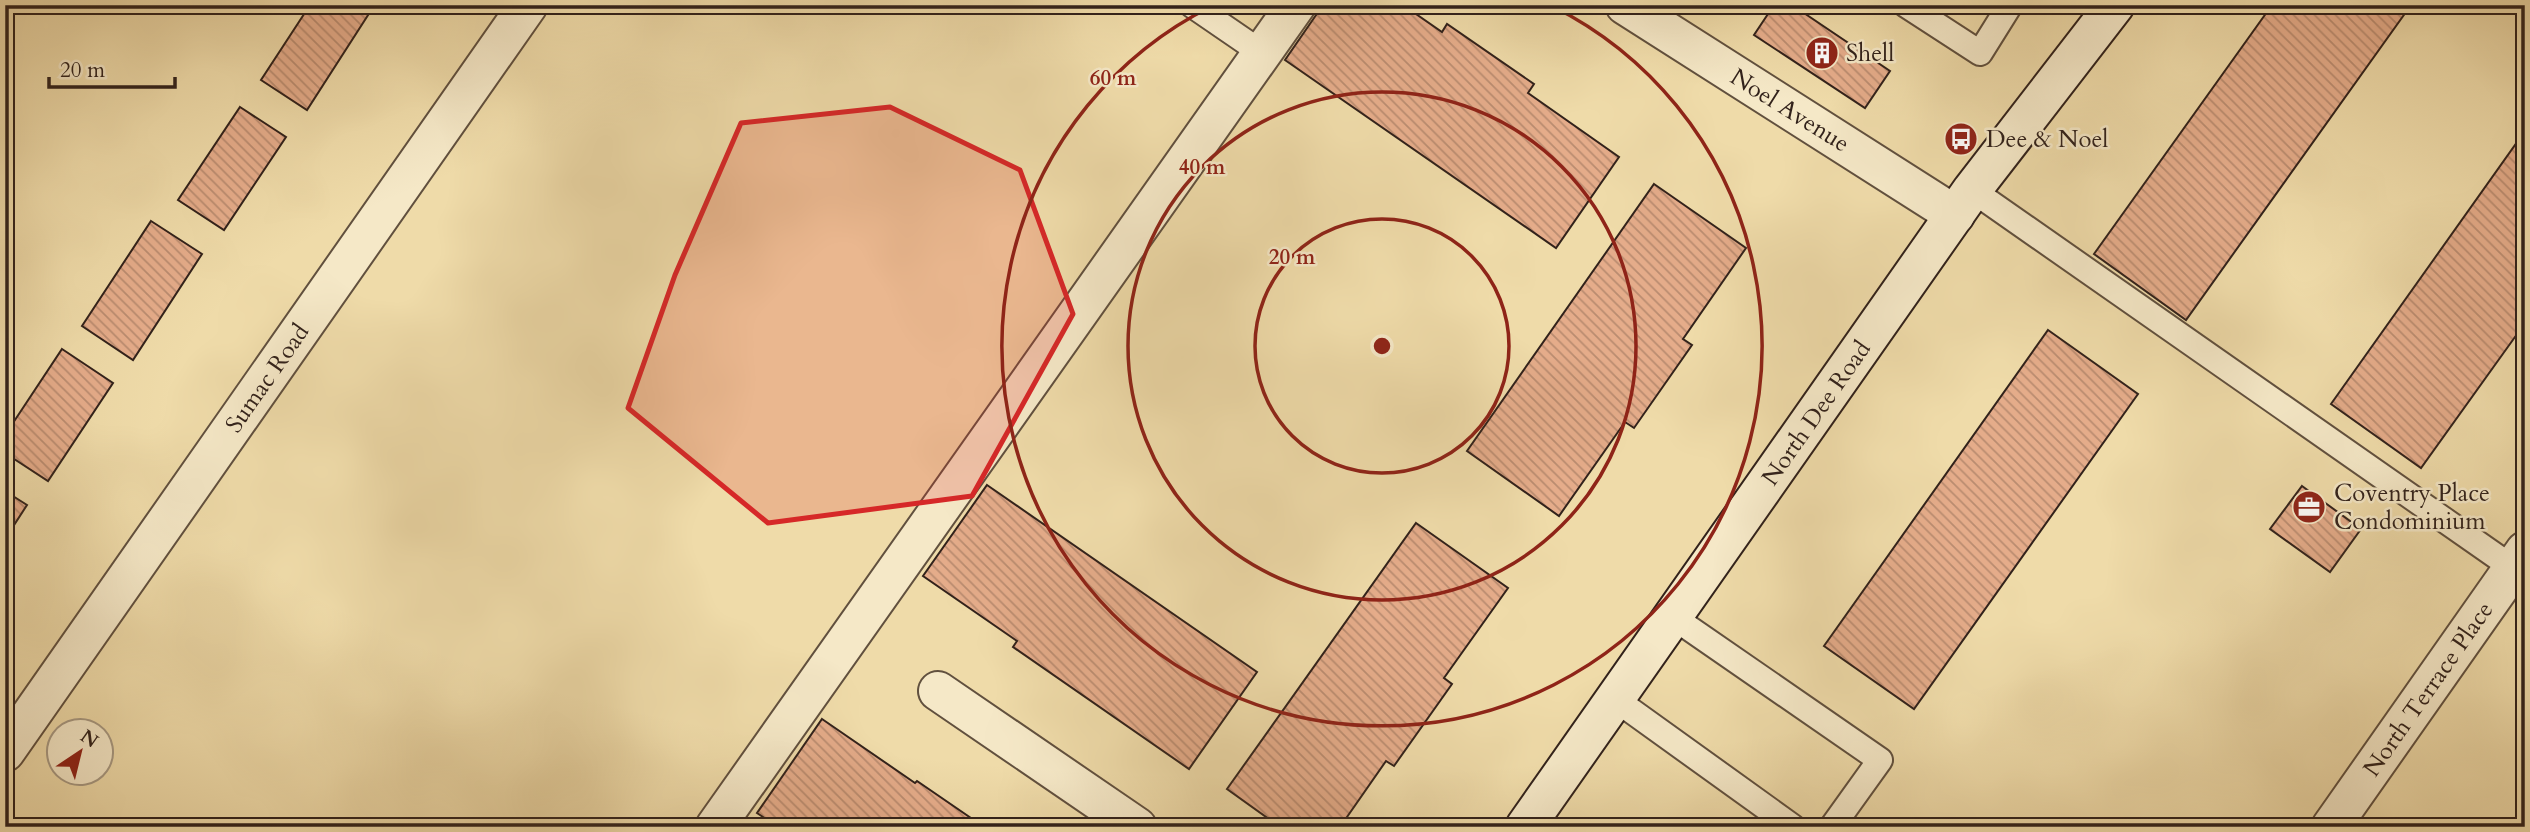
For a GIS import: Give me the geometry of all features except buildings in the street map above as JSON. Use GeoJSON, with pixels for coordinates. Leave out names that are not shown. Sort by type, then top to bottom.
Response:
{"type":"FeatureCollection","features":[{"type":"Feature","properties":{"kind":"street","name":"Sumac Road"},"geometry":{"type":"LineString","coordinates":[[5,751],[528,5]]}},
{"type":"Feature","properties":{"kind":"street"},"geometry":{"type":"LineString","coordinates":[[715,827],[1296,5]]}},
{"type":"Feature","properties":{"kind":"street","name":"Noel Avenue"},"geometry":{"type":"LineString","coordinates":[[1625,5],[1963,203]]}},
{"type":"Feature","properties":{"kind":"street","name":"North Dee Road"},"geometry":{"type":"LineString","coordinates":[[1525,827],[1963,203],[2115,5]]}},
{"type":"Feature","properties":{"kind":"street","name":"North Terrace Place"},"geometry":{"type":"LineString","coordinates":[[2331,827],[2519,560]]}},
{"type":"Feature","properties":{"kind":"street"},"geometry":{"type":"LineString","coordinates":[[938,691],[1137,827]]}},
{"type":"Feature","properties":{"kind":"lane"},"geometry":{"type":"LineString","coordinates":[[1192,5],[1262,53]]}},
{"type":"Feature","properties":{"kind":"lane"},"geometry":{"type":"LineString","coordinates":[[1906,5],[1980,53],[2010,5]]}},
{"type":"Feature","properties":{"kind":"lane"},"geometry":{"type":"LineString","coordinates":[[1963,203],[2519,560]]}},
{"type":"Feature","properties":{"kind":"lane"},"geometry":{"type":"LineString","coordinates":[[1673,617],[1880,760],[1832,827]]}},
{"type":"Feature","properties":{"kind":"lane"},"geometry":{"type":"LineString","coordinates":[[1615,699],[1793,827]]}},
{"type":"Feature","properties":{"kind":"highlighted area"},"geometry":{"type":"Polygon","coordinates":[[[890,107],[1020,170],[1073,314],[972,496],[768,523],[628,408],[675,275],[741,123],[890,107]]]}},
{"type":"Feature","properties":{"kind":"place","name":"Shell"},"geometry":{"type":"Point","coordinates":[1822,53]}},
{"type":"Feature","properties":{"kind":"place","name":"Dee & Noel"},"geometry":{"type":"Point","coordinates":[1961,139]}},
{"type":"Feature","properties":{"kind":"place","name":"Coventry Place Condominium"},"geometry":{"type":"Point","coordinates":[2309,507]}}]}
